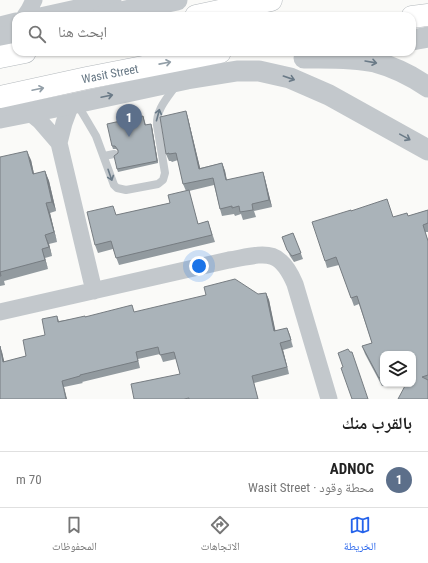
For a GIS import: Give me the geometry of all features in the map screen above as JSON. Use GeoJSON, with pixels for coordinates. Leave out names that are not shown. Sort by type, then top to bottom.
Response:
{"type":"FeatureCollection","features":[{"type":"Feature","properties":{"kind":"highway"},"geometry":{"type":"LineString","coordinates":[[215,12],[272,0]]}},
{"type":"Feature","properties":{"kind":"highway"},"geometry":{"type":"LineString","coordinates":[[416,16],[428,15]]}},
{"type":"Feature","properties":{"kind":"highway"},"geometry":{"type":"LineString","coordinates":[[0,57],[12,55]]}},
{"type":"Feature","properties":{"kind":"highway","name":"Wasit Street"},"geometry":{"type":"LineString","coordinates":[[8,113],[87,78],[200,56]]}},
{"type":"Feature","properties":{"kind":"street"},"geometry":{"type":"LineString","coordinates":[[28,12],[34,0]]}},
{"type":"Feature","properties":{"kind":"street"},"geometry":{"type":"LineString","coordinates":[[58,0],[77,8]]}},
{"type":"Feature","properties":{"kind":"street"},"geometry":{"type":"LineString","coordinates":[[58,12],[113,0]]}},
{"type":"Feature","properties":{"kind":"street"},"geometry":{"type":"LineString","coordinates":[[121,12],[177,0]]}},
{"type":"Feature","properties":{"kind":"street"},"geometry":{"type":"LineString","coordinates":[[0,25],[12,22]]}},
{"type":"Feature","properties":{"kind":"street"},"geometry":{"type":"LineString","coordinates":[[0,38],[12,35]]}},
{"type":"Feature","properties":{"kind":"street"},"geometry":{"type":"LineString","coordinates":[[416,39],[428,37]]}},
{"type":"Feature","properties":{"kind":"street"},"geometry":{"type":"LineString","coordinates":[[8,113],[73,103],[180,80],[316,56]]}},
{"type":"Feature","properties":{"kind":"street"},"geometry":{"type":"LineString","coordinates":[[304,58],[347,59],[375,62],[401,71],[417,79],[428,87]]}},
{"type":"Feature","properties":{"kind":"street"},"geometry":{"type":"LineString","coordinates":[[237,70],[259,71],[275,74],[307,85],[329,95],[428,150]]}},
{"type":"Feature","properties":{"kind":"street"},"geometry":{"type":"LineString","coordinates":[[73,103],[64,123],[59,143],[94,291]]}},
{"type":"Feature","properties":{"kind":"street"},"geometry":{"type":"LineString","coordinates":[[8,113],[40,121],[59,143]]}},
{"type":"Feature","properties":{"kind":"street"},"geometry":{"type":"LineString","coordinates":[[0,312],[248,257],[264,254],[274,256],[284,263],[291,273],[329,399]]}},
{"type":"Feature","properties":{"kind":"lane"},"geometry":{"type":"LineString","coordinates":[[73,103],[91,127],[104,156],[112,181],[117,188],[126,190],[158,184],[164,180],[165,177],[157,125],[158,115],[162,105],[180,80]]}},
{"type":"Feature","properties":{"kind":"lane"},"geometry":{"type":"LineString","coordinates":[[151,146],[160,144]]}},
{"type":"Feature","properties":{"kind":"lane"},"geometry":{"type":"LineString","coordinates":[[104,156],[114,154]]}},
{"type":"Feature","properties":{"kind":"building"},"geometry":{"type":"Polygon","coordinates":[[[186,111],[199,169],[222,163],[226,180],[263,172],[269,200],[252,204],[253,210],[240,212],[239,206],[220,209],[213,178],[183,184],[176,153],[166,154],[160,117],[186,111]]]}},
{"type":"Feature","properties":{"kind":"building"},"geometry":{"type":"Polygon","coordinates":[[[143,116],[145,125],[151,124],[157,161],[117,169],[114,156],[118,153],[118,150],[115,146],[112,146],[107,124],[143,116]]]}},
{"type":"Feature","properties":{"kind":"building"},"geometry":{"type":"Polygon","coordinates":[[[27,151],[33,174],[45,171],[52,202],[46,203],[54,232],[45,235],[49,247],[42,249],[45,260],[0,272],[0,157],[27,151]]]}},
{"type":"Feature","properties":{"kind":"building"},"geometry":{"type":"Polygon","coordinates":[[[189,190],[198,224],[208,221],[212,235],[116,258],[111,241],[95,245],[87,212],[113,206],[116,215],[170,203],[168,195],[189,190]]]}},
{"type":"Feature","properties":{"kind":"building"},"geometry":{"type":"Polygon","coordinates":[[[387,199],[393,217],[407,213],[408,216],[428,210],[428,223],[423,225],[428,241],[428,375],[422,377],[428,380],[428,399],[398,399],[404,387],[416,387],[416,351],[380,351],[379,378],[362,346],[372,343],[357,296],[351,298],[336,257],[325,261],[312,222],[387,199]]]}},
{"type":"Feature","properties":{"kind":"building"},"geometry":{"type":"Polygon","coordinates":[[[293,233],[301,253],[292,256],[287,250],[282,237],[293,233]]]}},
{"type":"Feature","properties":{"kind":"building"},"geometry":{"type":"Polygon","coordinates":[[[235,279],[258,294],[266,293],[274,331],[287,328],[291,340],[280,343],[287,367],[252,376],[258,399],[134,399],[131,384],[180,374],[174,352],[160,355],[158,347],[136,352],[138,361],[80,375],[62,381],[66,399],[0,399],[0,346],[3,362],[26,356],[23,340],[45,335],[42,319],[57,316],[58,322],[132,305],[134,312],[206,295],[204,287],[235,279]]]}},
{"type":"Feature","properties":{"kind":"building"},"geometry":{"type":"Polygon","coordinates":[[[348,349],[352,352],[368,399],[352,399],[341,368],[343,367],[338,353],[348,349]]]}},
{"type":"Feature","properties":{"kind":"place","name":"ADNOC"},"geometry":{"type":"Point","coordinates":[129,137]}}]}
